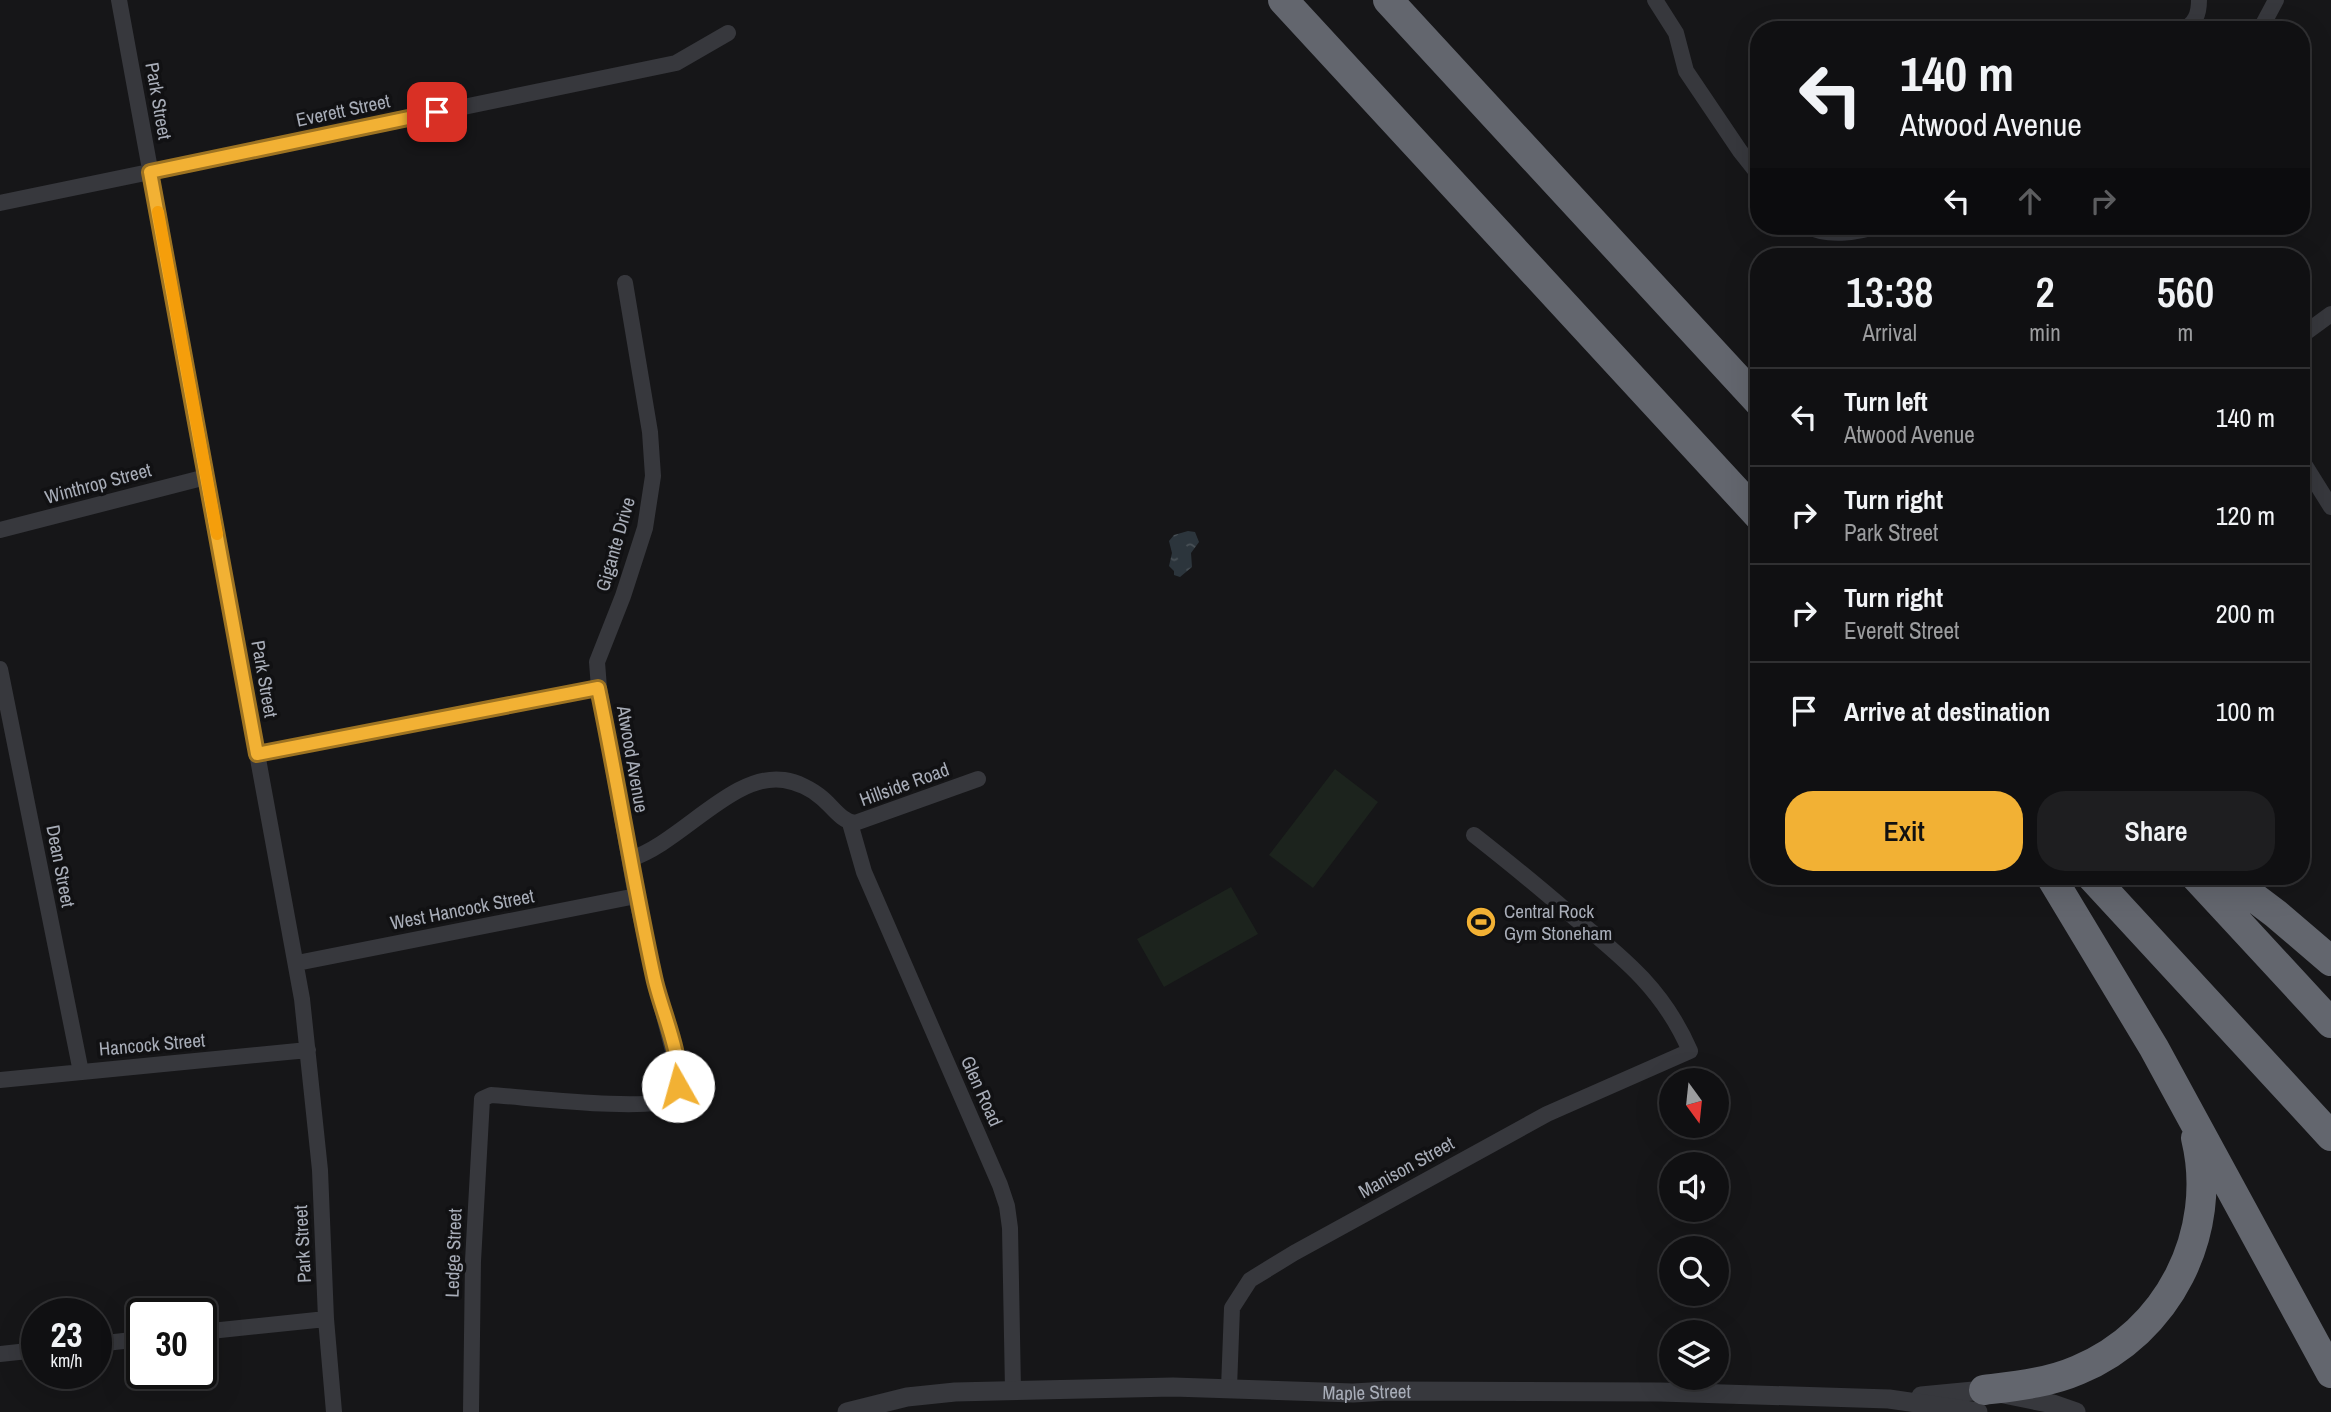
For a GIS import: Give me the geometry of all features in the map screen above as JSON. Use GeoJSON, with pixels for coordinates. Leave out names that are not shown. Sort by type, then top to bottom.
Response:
{"type":"FeatureCollection","features":[{"type":"Feature","properties":{"kind":"highway"},"geometry":{"type":"LineString","coordinates":[[1283,0],[1750,507]]}},
{"type":"Feature","properties":{"kind":"highway"},"geometry":{"type":"LineString","coordinates":[[1388,0],[1750,392]]}},
{"type":"Feature","properties":{"kind":"highway"},"geometry":{"type":"LineString","coordinates":[[2056,885],[2176,1089],[2331,1373]]}},
{"type":"Feature","properties":{"kind":"highway"},"geometry":{"type":"LineString","coordinates":[[2099,885],[2331,1136]]}},
{"type":"Feature","properties":{"kind":"highway"},"geometry":{"type":"LineString","coordinates":[[2203,885],[2331,1023]]}},
{"type":"Feature","properties":{"kind":"highway"},"geometry":{"type":"LineString","coordinates":[[2238,885],[2331,961]]}},
{"type":"Feature","properties":{"kind":"highway"},"geometry":{"type":"LineString","coordinates":[[1981,1401],[2054,1379],[2094,1363],[2143,1328],[2171,1292],[2192,1246],[2198,1225],[2201,1191],[2201,1168],[2196,1140],[2176,1089]]}},
{"type":"Feature","properties":{"kind":"street","name":"Park Street"},"geometry":{"type":"LineString","coordinates":[[119,0],[297,963],[320,1170],[326,1319],[334,1412]]}},
{"type":"Feature","properties":{"kind":"street"},"geometry":{"type":"LineString","coordinates":[[1655,0],[1676,33],[1686,71],[1750,164]]}},
{"type":"Feature","properties":{"kind":"street"},"geometry":{"type":"LineString","coordinates":[[2195,21],[2199,0]]}},
{"type":"Feature","properties":{"kind":"street"},"geometry":{"type":"LineString","coordinates":[[2265,21],[2276,0]]}},
{"type":"Feature","properties":{"kind":"street","name":"Everett Street"},"geometry":{"type":"LineString","coordinates":[[0,203],[676,63],[728,33]]}},
{"type":"Feature","properties":{"kind":"street","name":"Gigante Drive"},"geometry":{"type":"LineString","coordinates":[[598,688],[597,662],[623,596],[645,528],[653,476],[652,446],[625,283]]}},
{"type":"Feature","properties":{"kind":"street"},"geometry":{"type":"LineString","coordinates":[[2310,330],[2331,314]]}},
{"type":"Feature","properties":{"kind":"street"},"geometry":{"type":"LineString","coordinates":[[2310,473],[2331,507]]}},
{"type":"Feature","properties":{"kind":"street","name":"Winthrop Street"},"geometry":{"type":"LineString","coordinates":[[0,530],[206,477]]}},
{"type":"Feature","properties":{"kind":"street","name":"Dean Street"},"geometry":{"type":"LineString","coordinates":[[0,669],[81,1072]]}},
{"type":"Feature","properties":{"kind":"street","name":"Atwood Avenue"},"geometry":{"type":"LineString","coordinates":[[257,754],[598,688],[636,896],[679,1074],[676,1095],[666,1102],[639,1104],[491,1095],[485,1097]]}},
{"type":"Feature","properties":{"kind":"street","name":"Hillside Road"},"geometry":{"type":"LineString","coordinates":[[630,859],[656,849],[742,787],[763,780],[783,780],[803,786],[850,822],[861,822],[978,779]]}},
{"type":"Feature","properties":{"kind":"street","name":"Glen Road"},"geometry":{"type":"LineString","coordinates":[[850,822],[864,872],[1007,1206],[1011,1247],[1013,1390]]}},
{"type":"Feature","properties":{"kind":"street","name":"Manison Street"},"geometry":{"type":"LineString","coordinates":[[1229,1388],[1233,1308],[1250,1280],[1294,1252],[1547,1114],[1690,1051],[1679,1027],[1653,987],[1626,961],[1474,835]]}},
{"type":"Feature","properties":{"kind":"street","name":"West Hancock Street"},"geometry":{"type":"LineString","coordinates":[[297,963],[636,896]]}},
{"type":"Feature","properties":{"kind":"street","name":"Hancock Street"},"geometry":{"type":"LineString","coordinates":[[0,1080],[308,1050]]}},
{"type":"Feature","properties":{"kind":"street","name":"Ledge Street"},"geometry":{"type":"LineString","coordinates":[[471,1412],[473,1247],[481,1103],[485,1097]]}},
{"type":"Feature","properties":{"kind":"street"},"geometry":{"type":"LineString","coordinates":[[217,1330],[326,1319]]}},
{"type":"Feature","properties":{"kind":"street"},"geometry":{"type":"LineString","coordinates":[[0,1354],[21,1352]]}},
{"type":"Feature","properties":{"kind":"street","name":"Maple Street"},"geometry":{"type":"LineString","coordinates":[[847,1412],[886,1401],[927,1394],[1013,1390],[1229,1388],[1353,1393],[1653,1392],[2043,1401],[2076,1412]]}},
{"type":"Feature","properties":{"kind":"shaded area"},"geometry":{"type":"Polygon","coordinates":[[[1335,769],[1378,802],[1313,888],[1269,855],[1335,769]]]}},
{"type":"Feature","properties":{"kind":"shaded area"},"geometry":{"type":"Polygon","coordinates":[[[1231,887],[1258,934],[1164,987],[1137,939],[1231,887]]]}},
{"type":"Feature","properties":{"kind":"water"},"geometry":{"type":"Polygon","coordinates":[[[1195,532],[1199,542],[1191,553],[1192,567],[1180,577],[1174,575],[1169,566],[1172,553],[1169,541],[1174,535],[1195,532]]]}},
{"type":"Feature","properties":{"kind":"slow traffic"},"geometry":{"type":"LineString","coordinates":[[158,212],[217,534]]}},
{"type":"Feature","properties":{"kind":"place","name":"Central Rock Gym Stoneham"},"geometry":{"type":"Point","coordinates":[1481,922]}},
{"type":"Feature","properties":{"kind":"route"},"geometry":{"type":"LineString","coordinates":[[437,112],[150,172],[257,754],[598,688],[636,896],[673,1046],[679,1074],[678,1086]]}}]}
